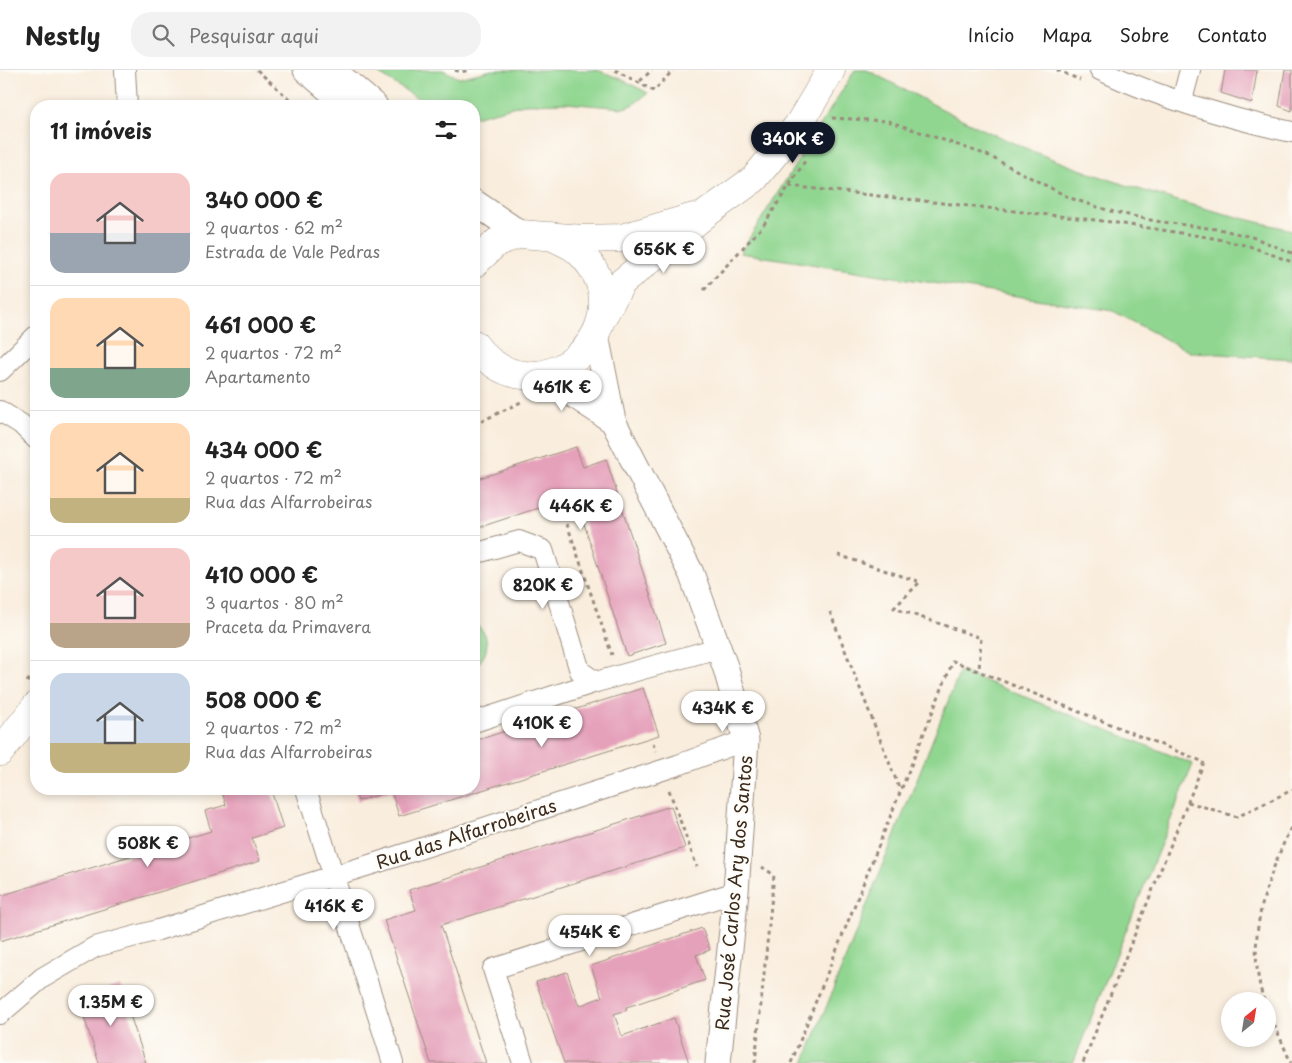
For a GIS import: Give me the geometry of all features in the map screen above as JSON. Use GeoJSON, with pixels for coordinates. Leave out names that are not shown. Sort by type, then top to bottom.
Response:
{"type":"FeatureCollection","features":[{"type":"Feature","properties":{"kind":"main road"},"geometry":{"type":"LineString","coordinates":[[480,352],[484,368],[525,387],[549,373],[569,365],[583,354],[621,282],[707,213],[754,179],[799,124],[831,70]]}},
{"type":"Feature","properties":{"kind":"main road"},"geometry":{"type":"LineString","coordinates":[[480,258],[497,242],[521,234],[582,239],[622,238],[707,213]]}},
{"type":"Feature","properties":{"kind":"main road"},"geometry":{"type":"LineString","coordinates":[[551,236],[580,252],[595,271],[602,294],[598,328]]}},
{"type":"Feature","properties":{"kind":"main road"},"geometry":{"type":"LineString","coordinates":[[0,752],[30,714]]}},
{"type":"Feature","properties":{"kind":"street"},"geometry":{"type":"LineString","coordinates":[[124,70],[126,100]]}},
{"type":"Feature","properties":{"kind":"street"},"geometry":{"type":"LineString","coordinates":[[306,70],[341,100]]}},
{"type":"Feature","properties":{"kind":"street"},"geometry":{"type":"LineString","coordinates":[[333,70],[368,100]]}},
{"type":"Feature","properties":{"kind":"street"},"geometry":{"type":"LineString","coordinates":[[1100,70],[1126,82],[1252,123],[1292,132]]}},
{"type":"Feature","properties":{"kind":"street"},"geometry":{"type":"LineString","coordinates":[[1182,100],[1190,70]]}},
{"type":"Feature","properties":{"kind":"street"},"geometry":{"type":"LineString","coordinates":[[480,206],[521,234]]}},
{"type":"Feature","properties":{"kind":"street"},"geometry":{"type":"LineString","coordinates":[[598,328],[613,421]]}},
{"type":"Feature","properties":{"kind":"street"},"geometry":{"type":"LineString","coordinates":[[0,371],[30,342]]}},
{"type":"Feature","properties":{"kind":"street"},"geometry":{"type":"LineString","coordinates":[[525,387],[560,386],[613,421]]}},
{"type":"Feature","properties":{"kind":"street"},"geometry":{"type":"LineString","coordinates":[[0,411],[21,424],[30,433]]}},
{"type":"Feature","properties":{"kind":"street","name":"Rua José Carlos Ary dos Santos"},"geometry":{"type":"LineString","coordinates":[[613,421],[691,574],[718,648],[746,740],[736,892],[718,1063]]}},
{"type":"Feature","properties":{"kind":"street"},"geometry":{"type":"LineString","coordinates":[[480,552],[519,541],[543,550],[580,671],[596,682]]}},
{"type":"Feature","properties":{"kind":"street"},"geometry":{"type":"LineString","coordinates":[[480,720],[596,682],[718,648]]}},
{"type":"Feature","properties":{"kind":"street","name":"Rua das Alfarrobeiras"},"geometry":{"type":"LineString","coordinates":[[0,1014],[42,978],[96,947],[158,930],[334,874],[379,862],[669,768],[746,740]]}},
{"type":"Feature","properties":{"kind":"street"},"geometry":{"type":"LineString","coordinates":[[308,795],[334,874],[386,1061]]}},
{"type":"Feature","properties":{"kind":"street"},"geometry":{"type":"LineString","coordinates":[[523,1063],[493,969],[736,892]]}},
{"type":"Feature","properties":{"kind":"path"},"geometry":{"type":"LineString","coordinates":[[257,70],[290,100]]}},
{"type":"Feature","properties":{"kind":"path"},"geometry":{"type":"LineString","coordinates":[[455,70],[460,72],[470,70]]}},
{"type":"Feature","properties":{"kind":"path"},"geometry":{"type":"LineString","coordinates":[[615,70],[621,71],[654,91],[673,70]]}},
{"type":"Feature","properties":{"kind":"path"},"geometry":{"type":"LineString","coordinates":[[639,82],[651,70]]}},
{"type":"Feature","properties":{"kind":"path"},"geometry":{"type":"LineString","coordinates":[[836,110],[831,118],[888,121],[987,155],[1070,198],[1110,211],[1223,230],[1255,238],[1292,253]]}},
{"type":"Feature","properties":{"kind":"path"},"geometry":{"type":"LineString","coordinates":[[704,290],[763,226],[805,160]]}},
{"type":"Feature","properties":{"kind":"path"},"geometry":{"type":"LineString","coordinates":[[789,186],[1104,221],[1222,240],[1249,246],[1292,262]]}},
{"type":"Feature","properties":{"kind":"path"},"geometry":{"type":"LineString","coordinates":[[480,421],[525,387]]}},
{"type":"Feature","properties":{"kind":"path"},"geometry":{"type":"LineString","coordinates":[[559,501],[612,656]]}},
{"type":"Feature","properties":{"kind":"path"},"geometry":{"type":"LineString","coordinates":[[838,555],[920,582],[894,608],[982,638],[978,671]]}},
{"type":"Feature","properties":{"kind":"path"},"geometry":{"type":"LineString","coordinates":[[830,612],[900,790]]}},
{"type":"Feature","properties":{"kind":"path"},"geometry":{"type":"LineString","coordinates":[[791,1063],[953,661],[1204,762],[1083,1063]]}},
{"type":"Feature","properties":{"kind":"path"},"geometry":{"type":"LineString","coordinates":[[653,743],[657,754],[664,751]]}},
{"type":"Feature","properties":{"kind":"path"},"geometry":{"type":"LineString","coordinates":[[670,784],[668,788],[697,867]]}},
{"type":"Feature","properties":{"kind":"path"},"geometry":{"type":"LineString","coordinates":[[1188,802],[1237,817],[1292,790]]}},
{"type":"Feature","properties":{"kind":"path"},"geometry":{"type":"LineString","coordinates":[[1262,992],[1256,956],[1257,922],[1266,884],[1292,826]]}},
{"type":"Feature","properties":{"kind":"path"},"geometry":{"type":"LineString","coordinates":[[1276,1028],[1291,1063]]}},
{"type":"Feature","properties":{"kind":"green space"},"geometry":{"type":"Polygon","coordinates":[[[373,70],[443,70],[459,78],[492,70],[597,70],[621,79],[648,93],[633,105],[623,108],[566,103],[524,104],[480,115],[480,100],[420,100],[373,70]]]}},
{"type":"Feature","properties":{"kind":"green space"},"geometry":{"type":"Polygon","coordinates":[[[855,70],[867,70],[978,127],[1054,160],[1172,199],[1292,230],[1292,359],[1190,352],[1113,311],[740,253],[855,70]]]}},
{"type":"Feature","properties":{"kind":"green space"},"geometry":{"type":"Polygon","coordinates":[[[480,628],[484,633],[487,645],[480,661],[480,628]]]}},
{"type":"Feature","properties":{"kind":"green space"},"geometry":{"type":"Polygon","coordinates":[[[960,671],[1193,764],[1073,1063],[804,1063],[960,671]]]}},
{"type":"Feature","properties":{"kind":"building"},"geometry":{"type":"Polygon","coordinates":[[[1225,70],[1257,70],[1252,103],[1221,93],[1225,70]]]}},
{"type":"Feature","properties":{"kind":"building"},"geometry":{"type":"Polygon","coordinates":[[[1285,70],[1292,70],[1292,111],[1279,106],[1285,70]]]}},
{"type":"Feature","properties":{"kind":"building"},"geometry":{"type":"Polygon","coordinates":[[[576,447],[583,467],[606,459],[666,643],[627,656],[575,496],[480,527],[480,478],[576,447]]]}},
{"type":"Feature","properties":{"kind":"building"},"geometry":{"type":"Polygon","coordinates":[[[643,688],[659,735],[480,791],[480,739],[643,688]]]}},
{"type":"Feature","properties":{"kind":"building"},"geometry":{"type":"Polygon","coordinates":[[[223,795],[273,795],[283,828],[252,838],[260,861],[0,941],[0,896],[211,831],[205,811],[226,805],[223,795]]]}},
{"type":"Feature","properties":{"kind":"building"},"geometry":{"type":"Polygon","coordinates":[[[356,795],[378,795],[358,801],[356,795]]]}},
{"type":"Feature","properties":{"kind":"building"},"geometry":{"type":"Polygon","coordinates":[[[392,795],[466,795],[399,816],[392,795]]]}},
{"type":"Feature","properties":{"kind":"building"},"geometry":{"type":"Polygon","coordinates":[[[671,806],[685,848],[441,925],[486,1063],[431,1063],[384,920],[416,910],[409,890],[671,806]]]}},
{"type":"Feature","properties":{"kind":"building"},"geometry":{"type":"Polygon","coordinates":[[[702,928],[710,950],[696,955],[705,980],[626,1007],[627,1010],[614,1014],[622,1036],[674,1018],[689,1063],[564,1063],[536,982],[567,972],[579,1006],[602,997],[591,966],[702,928]]]}},
{"type":"Feature","properties":{"kind":"building"},"geometry":{"type":"Polygon","coordinates":[[[120,985],[146,1063],[99,1063],[78,999],[120,985]]]}}]}
